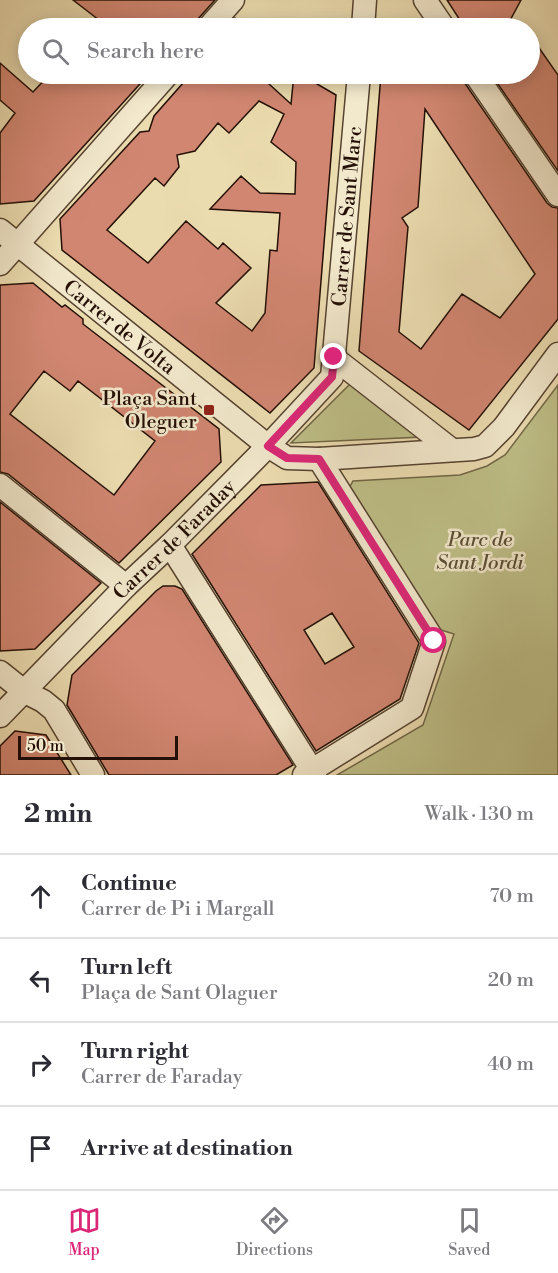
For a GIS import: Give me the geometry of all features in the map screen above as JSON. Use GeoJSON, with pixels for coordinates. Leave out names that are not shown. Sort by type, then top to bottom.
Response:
{"type":"FeatureCollection","features":[{"type":"Feature","properties":{"kind":"street"},"geometry":{"type":"LineString","coordinates":[[217,18],[233,0]]}},
{"type":"Feature","properties":{"kind":"street"},"geometry":{"type":"LineString","coordinates":[[364,18],[365,0]]}},
{"type":"Feature","properties":{"kind":"street"},"geometry":{"type":"LineString","coordinates":[[425,0],[437,18]]}},
{"type":"Feature","properties":{"kind":"street"},"geometry":{"type":"LineString","coordinates":[[0,264],[159,84]]}},
{"type":"Feature","properties":{"kind":"street","name":"Carrer de Sant Marc"},"geometry":{"type":"LineString","coordinates":[[334,357],[358,84]]}},
{"type":"Feature","properties":{"kind":"street"},"geometry":{"type":"LineString","coordinates":[[482,84],[558,195]]}},
{"type":"Feature","properties":{"kind":"street","name":"Carrer de Volta"},"geometry":{"type":"LineString","coordinates":[[0,230],[268,446],[287,458],[319,459],[474,449],[485,446],[504,427],[558,354]]}},
{"type":"Feature","properties":{"kind":"street"},"geometry":{"type":"LineString","coordinates":[[334,357],[452,450]]}},
{"type":"Feature","properties":{"kind":"street","name":"Carrer de Faraday"},"geometry":{"type":"LineString","coordinates":[[0,716],[126,586],[268,446],[332,377],[334,357]]}},
{"type":"Feature","properties":{"kind":"street"},"geometry":{"type":"LineString","coordinates":[[170,545],[310,773],[412,708],[434,641],[319,459]]}},
{"type":"Feature","properties":{"kind":"street"},"geometry":{"type":"LineString","coordinates":[[0,485],[126,586]]}},
{"type":"Feature","properties":{"kind":"street"},"geometry":{"type":"LineString","coordinates":[[0,672],[25,692],[43,701],[54,710],[93,775]]}},
{"type":"Feature","properties":{"kind":"green space"},"geometry":{"type":"Polygon","coordinates":[[[351,383],[422,437],[291,443],[351,383]]]}},
{"type":"Feature","properties":{"kind":"green space","name":"Parc de Sant Jordi"},"geometry":{"type":"Polygon","coordinates":[[[558,385],[558,775],[337,775],[423,725],[454,634],[438,629],[348,490],[353,481],[460,475],[487,466],[505,455],[558,385]]]}},
{"type":"Feature","properties":{"kind":"building"},"geometry":{"type":"Polygon","coordinates":[[[73,0],[215,0],[199,18],[96,18],[73,0]]]}},
{"type":"Feature","properties":{"kind":"building"},"geometry":{"type":"Polygon","coordinates":[[[447,0],[521,0],[511,18],[459,18],[447,0]]]}},
{"type":"Feature","properties":{"kind":"building"},"geometry":{"type":"Polygon","coordinates":[[[540,49],[558,75],[558,171],[498,84],[540,84],[540,49]]]}},
{"type":"Feature","properties":{"kind":"building"},"geometry":{"type":"Polygon","coordinates":[[[0,63],[18,79],[18,84],[24,84],[33,92],[41,84],[140,84],[34,201],[0,204],[0,133],[15,113],[0,100],[0,63]]]}},
{"type":"Feature","properties":{"kind":"building"},"geometry":{"type":"Polygon","coordinates":[[[182,84],[269,84],[291,104],[293,84],[317,84],[336,95],[314,368],[270,413],[62,250],[60,219],[140,132],[149,131],[154,116],[182,84]],[[259,101],[229,133],[218,123],[195,151],[177,155],[179,167],[164,186],[155,178],[107,230],[148,263],[186,221],[218,249],[223,243],[251,268],[216,303],[252,331],[265,313],[270,250],[277,251],[280,213],[210,209],[241,176],[260,193],[295,194],[296,162],[271,142],[284,114],[259,101]]]}},
{"type":"Feature","properties":{"kind":"building"},"geometry":{"type":"Polygon","coordinates":[[[380,84],[465,84],[547,203],[558,208],[558,319],[469,430],[359,351],[380,84]],[[425,109],[418,207],[402,218],[408,227],[399,332],[421,349],[462,294],[500,318],[535,274],[425,109]]]}},
{"type":"Feature","properties":{"kind":"building"},"geometry":{"type":"Polygon","coordinates":[[[33,283],[62,307],[65,305],[83,319],[83,324],[219,429],[221,462],[119,563],[8,474],[0,472],[0,285],[33,283]],[[44,371],[10,414],[114,495],[155,441],[78,381],[70,391],[44,371]]]}},
{"type":"Feature","properties":{"kind":"building"},"geometry":{"type":"Polygon","coordinates":[[[318,482],[419,643],[400,699],[316,751],[192,554],[261,485],[318,482]],[[332,613],[304,630],[325,664],[354,647],[332,613]]]}},
{"type":"Feature","properties":{"kind":"building"},"geometry":{"type":"Polygon","coordinates":[[[0,502],[101,583],[35,649],[0,651],[0,502]]]}},
{"type":"Feature","properties":{"kind":"building"},"geometry":{"type":"Polygon","coordinates":[[[163,586],[175,586],[182,589],[293,765],[276,775],[109,775],[67,705],[72,675],[163,586]]]}},
{"type":"Feature","properties":{"kind":"building"},"geometry":{"type":"Polygon","coordinates":[[[15,731],[46,735],[71,775],[0,775],[0,746],[15,731]]]}},
{"type":"Feature","properties":{"kind":"place","name":"Plaça Sant Oleguer"},"geometry":{"type":"Point","coordinates":[209,410]}},
{"type":"Feature","properties":{"kind":"route"},"geometry":{"type":"LineString","coordinates":[[334,357],[332,377],[268,446],[287,458],[319,459],[434,641]]}}]}
